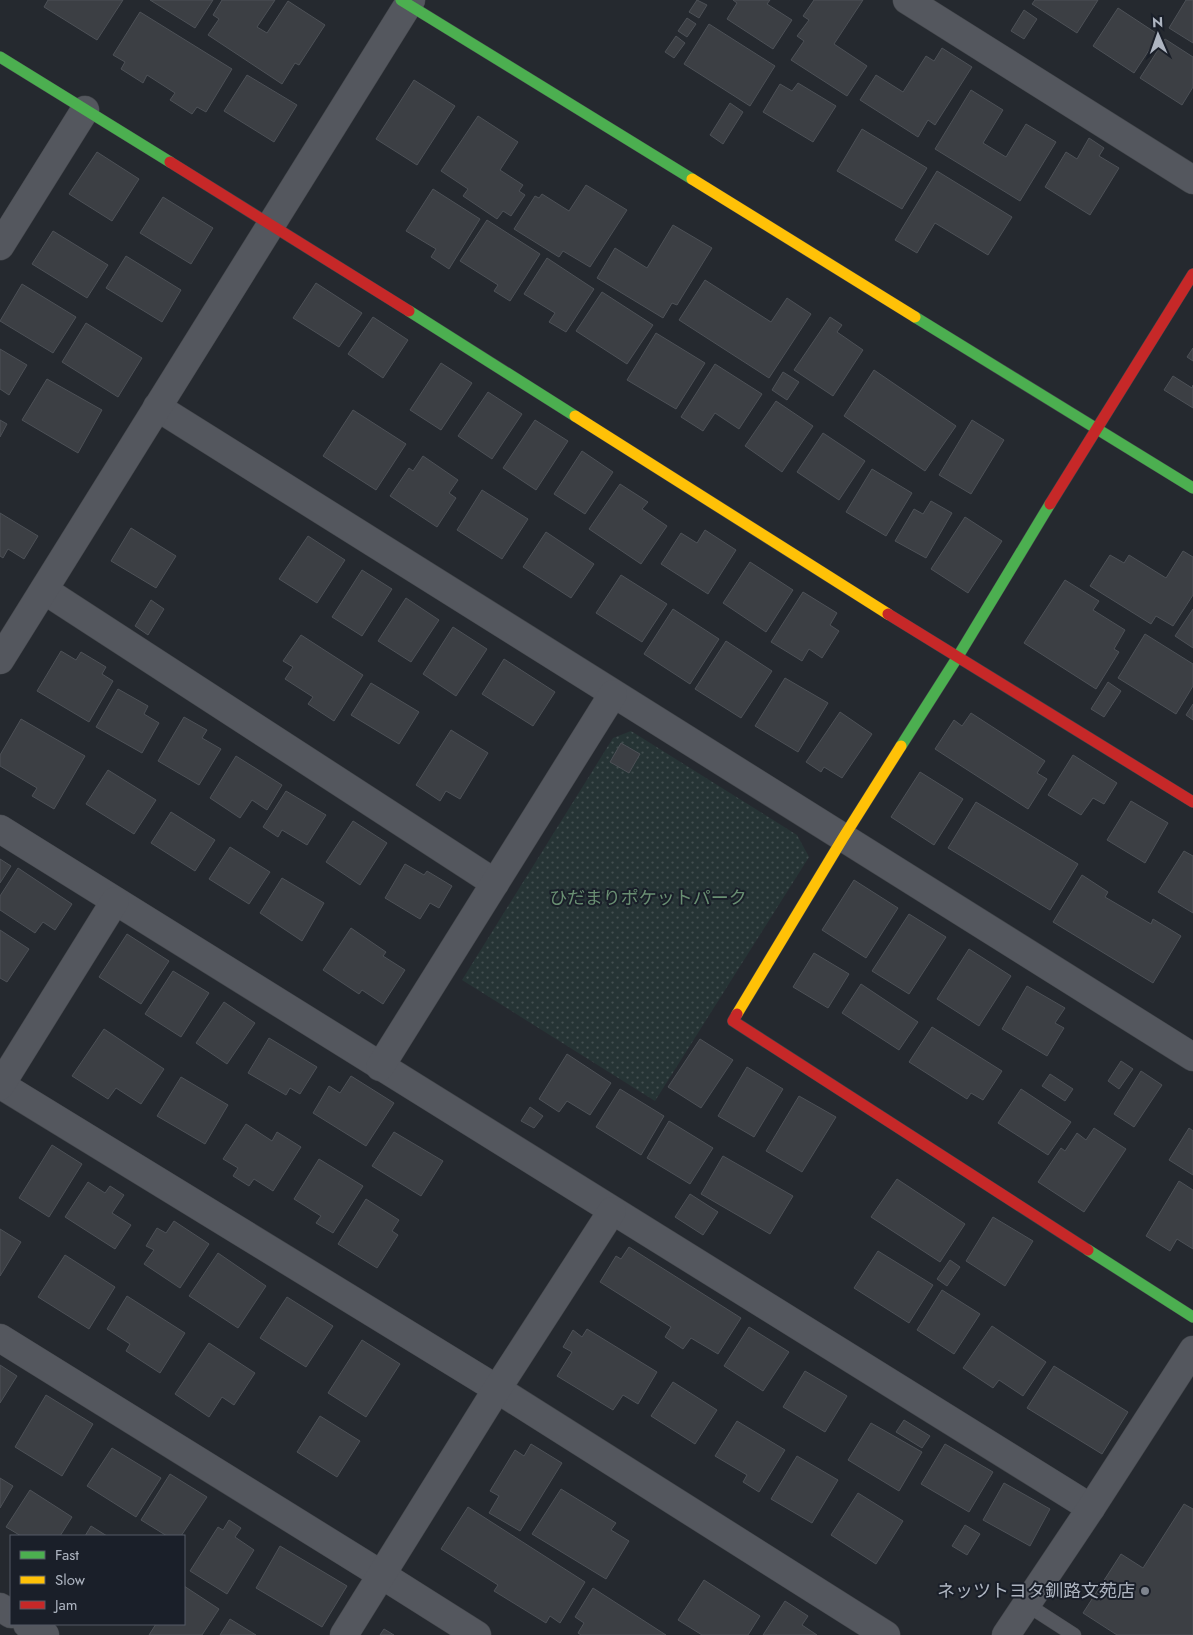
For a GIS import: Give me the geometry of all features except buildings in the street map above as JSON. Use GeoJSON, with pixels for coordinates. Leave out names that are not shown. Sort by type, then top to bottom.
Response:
{"type":"FeatureCollection","features":[{"type":"Feature","properties":{"kind":"street"},"geometry":{"type":"LineString","coordinates":[[906,0],[1193,180]]}},
{"type":"Feature","properties":{"kind":"street"},"geometry":{"type":"LineString","coordinates":[[0,660],[407,2],[1193,488]]}},
{"type":"Feature","properties":{"kind":"street"},"geometry":{"type":"LineString","coordinates":[[0,57],[271,224],[958,658],[1193,802]]}},
{"type":"Feature","properties":{"kind":"street"},"geometry":{"type":"LineString","coordinates":[[0,246],[85,110]]}},
{"type":"Feature","properties":{"kind":"street"},"geometry":{"type":"LineString","coordinates":[[1193,274],[1096,429],[958,658],[843,838],[733,1021],[1193,1317]]}},
{"type":"Feature","properties":{"kind":"street"},"geometry":{"type":"LineString","coordinates":[[157,407],[1193,1057]]}},
{"type":"Feature","properties":{"kind":"street"},"geometry":{"type":"LineString","coordinates":[[44,590],[495,884]]}},
{"type":"Feature","properties":{"kind":"street"},"geometry":{"type":"LineString","coordinates":[[380,1067],[613,694]]}},
{"type":"Feature","properties":{"kind":"street"},"geometry":{"type":"LineString","coordinates":[[0,829],[1091,1508]]}},
{"type":"Feature","properties":{"kind":"street"},"geometry":{"type":"LineString","coordinates":[[115,901],[1,1086],[497,1389],[886,1635]]}},
{"type":"Feature","properties":{"kind":"street"},"geometry":{"type":"LineString","coordinates":[[344,1635],[497,1389],[612,1211]]}},
{"type":"Feature","properties":{"kind":"street"},"geometry":{"type":"LineString","coordinates":[[0,1338],[477,1635]]}},
{"type":"Feature","properties":{"kind":"street"},"geometry":{"type":"LineString","coordinates":[[1006,1635],[1193,1350]]}},
{"type":"Feature","properties":{"kind":"street"},"geometry":{"type":"LineString","coordinates":[[29,1625],[45,1635]]}},
{"type":"Feature","properties":{"kind":"lane"},"geometry":{"type":"LineString","coordinates":[[1026,1604],[1074,1635]]}},
{"type":"Feature","properties":{"kind":"green space","name":"ひだまりポケットパーク"},"geometry":{"type":"Polygon","coordinates":[[[631,731],[797,835],[809,857],[655,1101],[462,980],[613,738],[631,731]]]}},
{"type":"Feature","properties":{"kind":"traffic: fast"},"geometry":{"type":"LineString","coordinates":[[401,0],[692,179]]}},
{"type":"Feature","properties":{"kind":"traffic: fast"},"geometry":{"type":"LineString","coordinates":[[0,57],[170,162]]}},
{"type":"Feature","properties":{"kind":"traffic: fast"},"geometry":{"type":"LineString","coordinates":[[409,311],[575,416]]}},
{"type":"Feature","properties":{"kind":"traffic: fast"},"geometry":{"type":"LineString","coordinates":[[915,317],[1193,488]]}},
{"type":"Feature","properties":{"kind":"traffic: fast"},"geometry":{"type":"LineString","coordinates":[[901,746],[957,658],[1050,504]]}},
{"type":"Feature","properties":{"kind":"traffic: fast"},"geometry":{"type":"LineString","coordinates":[[1088,1250],[1193,1317]]}},
{"type":"Feature","properties":{"kind":"traffic: slow"},"geometry":{"type":"LineString","coordinates":[[692,179],[915,317]]}},
{"type":"Feature","properties":{"kind":"traffic: slow"},"geometry":{"type":"LineString","coordinates":[[575,416],[888,614]]}},
{"type":"Feature","properties":{"kind":"traffic: slow"},"geometry":{"type":"LineString","coordinates":[[737,1014],[901,746]]}},
{"type":"Feature","properties":{"kind":"traffic: jam"},"geometry":{"type":"LineString","coordinates":[[170,162],[409,311]]}},
{"type":"Feature","properties":{"kind":"traffic: jam"},"geometry":{"type":"LineString","coordinates":[[1050,504],[1193,274]]}},
{"type":"Feature","properties":{"kind":"traffic: jam"},"geometry":{"type":"LineString","coordinates":[[888,614],[1193,802]]}},
{"type":"Feature","properties":{"kind":"traffic: jam"},"geometry":{"type":"LineString","coordinates":[[737,1014],[733,1021],[1088,1250]]}},
{"type":"Feature","properties":{"kind":"place","name":"ネッツトヨタ釧路文苑店"},"geometry":{"type":"Point","coordinates":[1145,1591]}}]}
